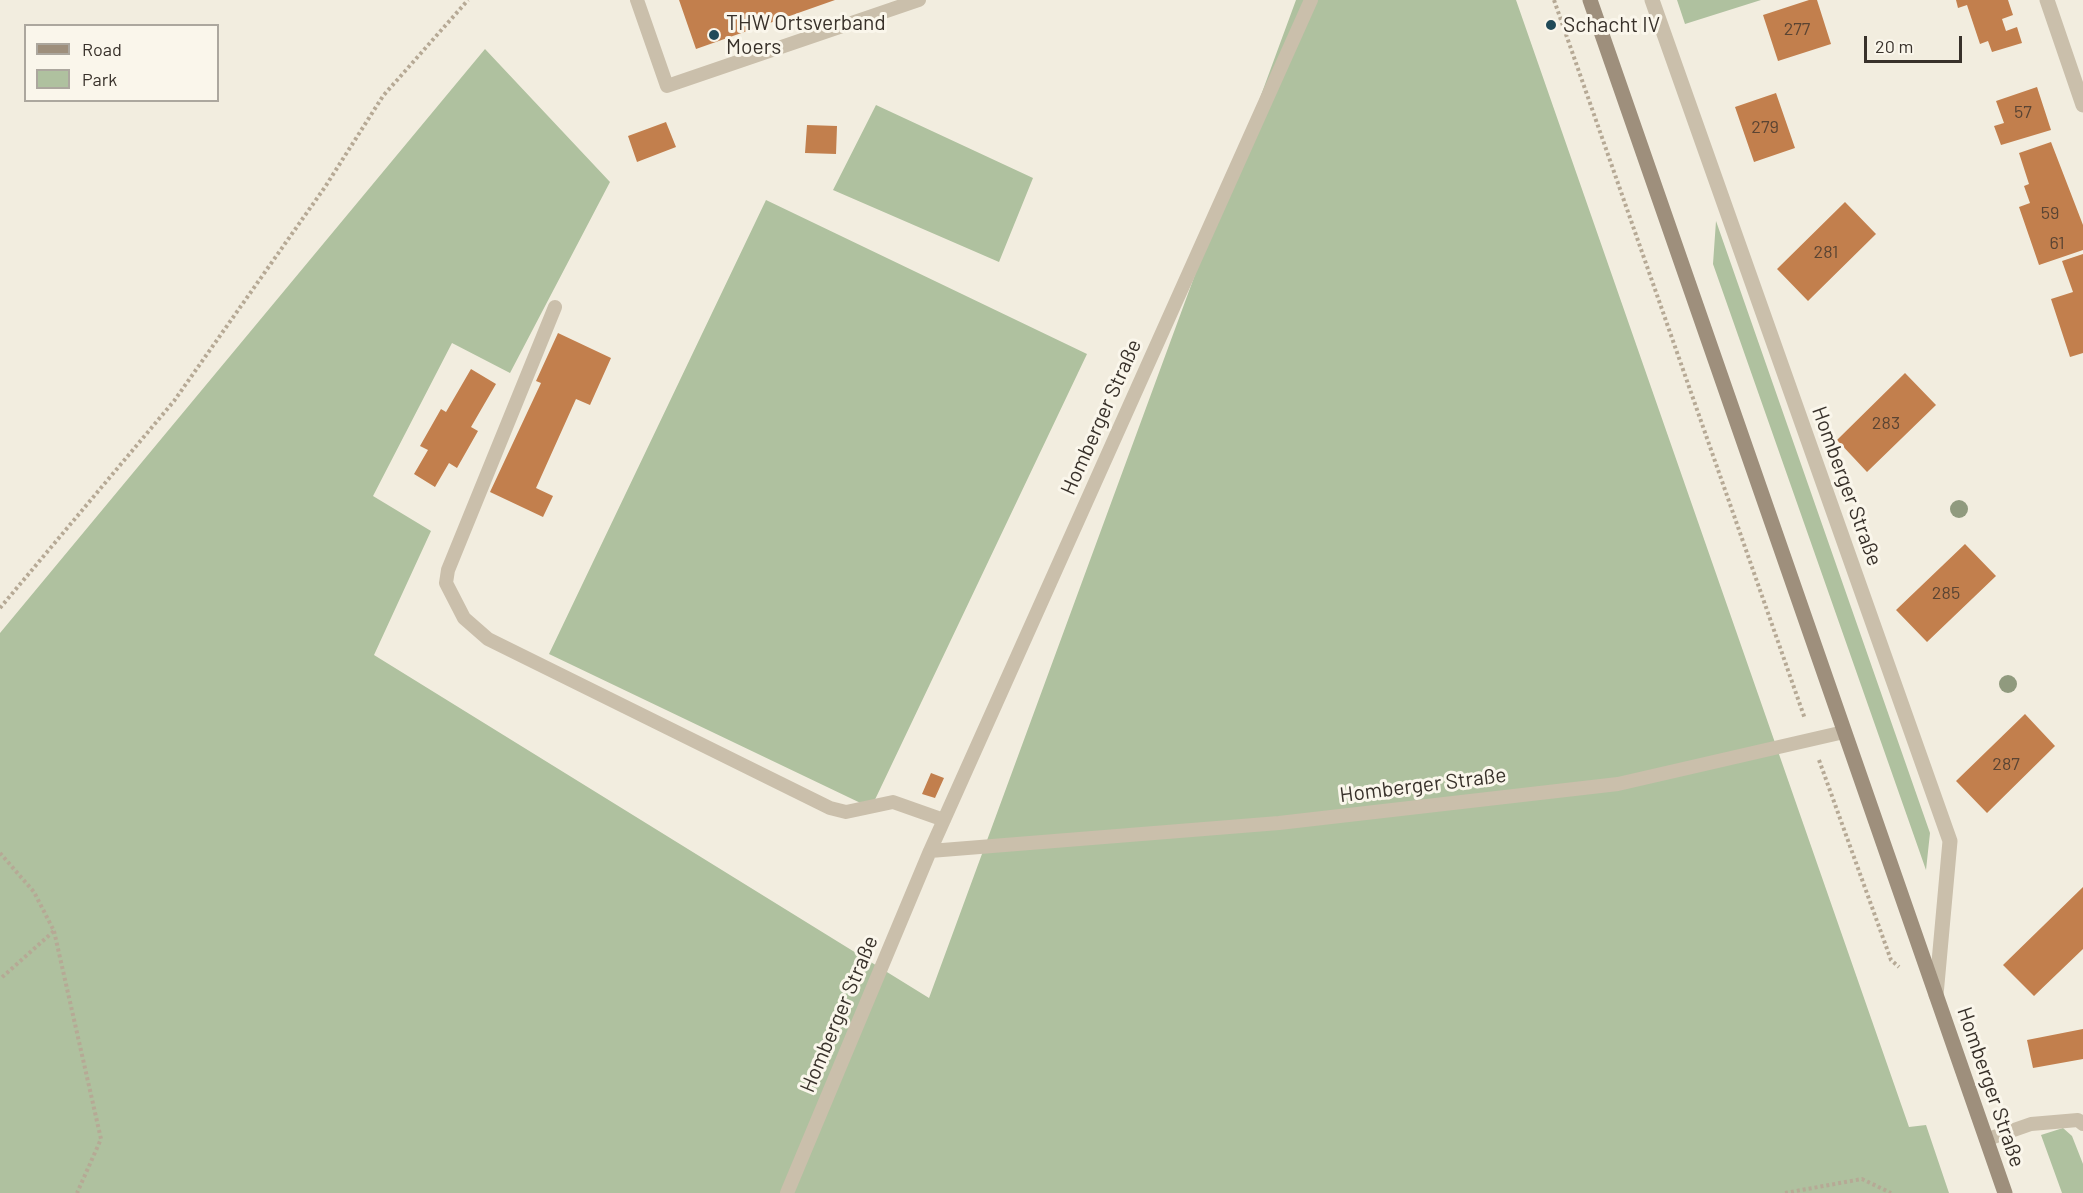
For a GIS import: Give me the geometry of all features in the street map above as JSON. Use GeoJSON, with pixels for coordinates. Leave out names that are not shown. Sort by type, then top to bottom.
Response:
{"type":"FeatureCollection","features":[{"type":"Feature","properties":{"kind":"main road","name":"Homberger Straße"},"geometry":{"type":"LineString","coordinates":[[1590,0],[2005,1193]]}},
{"type":"Feature","properties":{"kind":"street","name":"Homberger Straße"},"geometry":{"type":"LineString","coordinates":[[1652,0],[1950,841],[1936,995]]}},
{"type":"Feature","properties":{"kind":"street"},"geometry":{"type":"LineString","coordinates":[[2047,0],[2083,105]]}},
{"type":"Feature","properties":{"kind":"lane"},"geometry":{"type":"LineString","coordinates":[[637,0],[667,86],[919,0]]}},
{"type":"Feature","properties":{"kind":"lane","name":"Homberger Straße"},"geometry":{"type":"LineString","coordinates":[[787,1193],[930,851],[1311,0]]}},
{"type":"Feature","properties":{"kind":"lane"},"geometry":{"type":"LineString","coordinates":[[555,307],[448,570],[446,584],[464,618],[488,639],[830,808],[846,812],[893,802],[944,820]]}},
{"type":"Feature","properties":{"kind":"lane","name":"Homberger Straße"},"geometry":{"type":"LineString","coordinates":[[930,851],[1279,824],[1607,785],[1844,732]]}},
{"type":"Feature","properties":{"kind":"lane"},"geometry":{"type":"LineString","coordinates":[[1988,1140],[2031,1124],[2078,1120],[2083,1124]]}},
{"type":"Feature","properties":{"kind":"path"},"geometry":{"type":"LineString","coordinates":[[0,608],[174,401],[325,187],[383,96],[468,0]]}},
{"type":"Feature","properties":{"kind":"path"},"geometry":{"type":"LineString","coordinates":[[1554,0],[1891,960],[1936,995]]}},
{"type":"Feature","properties":{"kind":"path"},"geometry":{"type":"LineString","coordinates":[[0,853],[34,892],[54,931],[100,1139],[77,1193]]}},
{"type":"Feature","properties":{"kind":"path"},"geometry":{"type":"LineString","coordinates":[[0,979],[54,931]]}},
{"type":"Feature","properties":{"kind":"path"},"geometry":{"type":"LineString","coordinates":[[1785,1193],[1862,1179],[1891,1193]]}},
{"type":"Feature","properties":{"kind":"green space"},"geometry":{"type":"Polygon","coordinates":[[[1296,0],[1516,0],[1909,1127],[1926,1125],[1949,1193],[0,1193],[0,633],[485,49],[610,182],[510,373],[452,343],[373,496],[431,531],[374,655],[929,998],[1296,0]]]}},
{"type":"Feature","properties":{"kind":"green space"},"geometry":{"type":"Polygon","coordinates":[[[1677,0],[1761,0],[1685,24],[1677,0]]]}},
{"type":"Feature","properties":{"kind":"green space"},"geometry":{"type":"Polygon","coordinates":[[[876,105],[1033,178],[999,262],[833,190],[876,105]]]}},
{"type":"Feature","properties":{"kind":"green space"},"geometry":{"type":"Polygon","coordinates":[[[766,200],[1087,354],[871,808],[549,654],[766,200]]]}},
{"type":"Feature","properties":{"kind":"green space"},"geometry":{"type":"Polygon","coordinates":[[[1716,221],[1930,833],[1926,870],[1713,264],[1716,221]]]}},
{"type":"Feature","properties":{"kind":"green space"},"geometry":{"type":"Polygon","coordinates":[[[2063,1128],[2072,1136],[2083,1164],[2083,1193],[2062,1193],[2041,1135],[2063,1128]]]}},
{"type":"Feature","properties":{"kind":"building","name":"THW Ortsverband Moers"},"geometry":{"type":"Polygon","coordinates":[[[679,0],[835,0],[696,49],[679,0]]]}},
{"type":"Feature","properties":{"kind":"building"},"geometry":{"type":"Polygon","coordinates":[[[1809,0],[1817,0],[1831,44],[1778,61],[1763,15],[1809,0]]]}},
{"type":"Feature","properties":{"kind":"building"},"geometry":{"type":"Polygon","coordinates":[[[1956,0],[2008,0],[2013,15],[2002,19],[2006,31],[2017,27],[2022,43],[1992,52],[1988,41],[1980,44],[1967,5],[1958,8],[1956,0]]]}},
{"type":"Feature","properties":{"kind":"building"},"geometry":{"type":"Polygon","coordinates":[[[2037,87],[2051,130],[2001,145],[1994,126],[2004,123],[1996,101],[2037,87]]]}},
{"type":"Feature","properties":{"kind":"building"},"geometry":{"type":"Polygon","coordinates":[[[1776,93],[1795,148],[1754,162],[1735,107],[1776,93]]]}},
{"type":"Feature","properties":{"kind":"building"},"geometry":{"type":"Polygon","coordinates":[[[666,122],[676,147],[637,162],[628,136],[666,122]]]}},
{"type":"Feature","properties":{"kind":"building"},"geometry":{"type":"Polygon","coordinates":[[[807,125],[837,126],[836,154],[805,153],[807,125]]]}},
{"type":"Feature","properties":{"kind":"building"},"geometry":{"type":"Polygon","coordinates":[[[2051,142],[2083,225],[2083,250],[2039,265],[2019,207],[2030,203],[2024,186],[2029,184],[2019,153],[2051,142]]]}},
{"type":"Feature","properties":{"kind":"building"},"geometry":{"type":"Polygon","coordinates":[[[1845,202],[1876,234],[1808,301],[1777,269],[1845,202]]]}},
{"type":"Feature","properties":{"kind":"building"},"geometry":{"type":"Polygon","coordinates":[[[2083,254],[2083,353],[2070,357],[2051,299],[2073,292],[2062,261],[2083,254]]]}},
{"type":"Feature","properties":{"kind":"building"},"geometry":{"type":"Polygon","coordinates":[[[558,333],[611,358],[590,405],[576,399],[536,488],[553,496],[543,517],[490,492],[541,383],[536,381],[558,333]]]}},
{"type":"Feature","properties":{"kind":"building"},"geometry":{"type":"Polygon","coordinates":[[[471,369],[496,384],[471,427],[478,431],[457,468],[449,463],[435,487],[414,474],[428,450],[420,446],[441,409],[446,412],[471,369]]]}},
{"type":"Feature","properties":{"kind":"building"},"geometry":{"type":"Polygon","coordinates":[[[1905,373],[1936,405],[1867,472],[1837,440],[1905,373]]]}},
{"type":"Feature","properties":{"kind":"building"},"geometry":{"type":"Polygon","coordinates":[[[1965,544],[1996,576],[1927,642],[1896,610],[1965,544]]]}},
{"type":"Feature","properties":{"kind":"building"},"geometry":{"type":"Polygon","coordinates":[[[2025,714],[2055,746],[1987,813],[1956,781],[2025,714]]]}},
{"type":"Feature","properties":{"kind":"building"},"geometry":{"type":"Polygon","coordinates":[[[931,773],[944,778],[935,798],[922,794],[931,773]]]}},
{"type":"Feature","properties":{"kind":"building"},"geometry":{"type":"Polygon","coordinates":[[[2083,887],[2083,949],[2034,996],[2003,965],[2083,887]]]}},
{"type":"Feature","properties":{"kind":"building"},"geometry":{"type":"Polygon","coordinates":[[[2083,1029],[2083,1059],[2033,1068],[2027,1040],[2083,1029]]]}},
{"type":"Feature","properties":{"kind":"place","name":"Schacht IV"},"geometry":{"type":"Point","coordinates":[1551,25]}},
{"type":"Feature","properties":{"kind":"place","name":"THW Ortsverband Moers"},"geometry":{"type":"Point","coordinates":[714,35]}}]}
